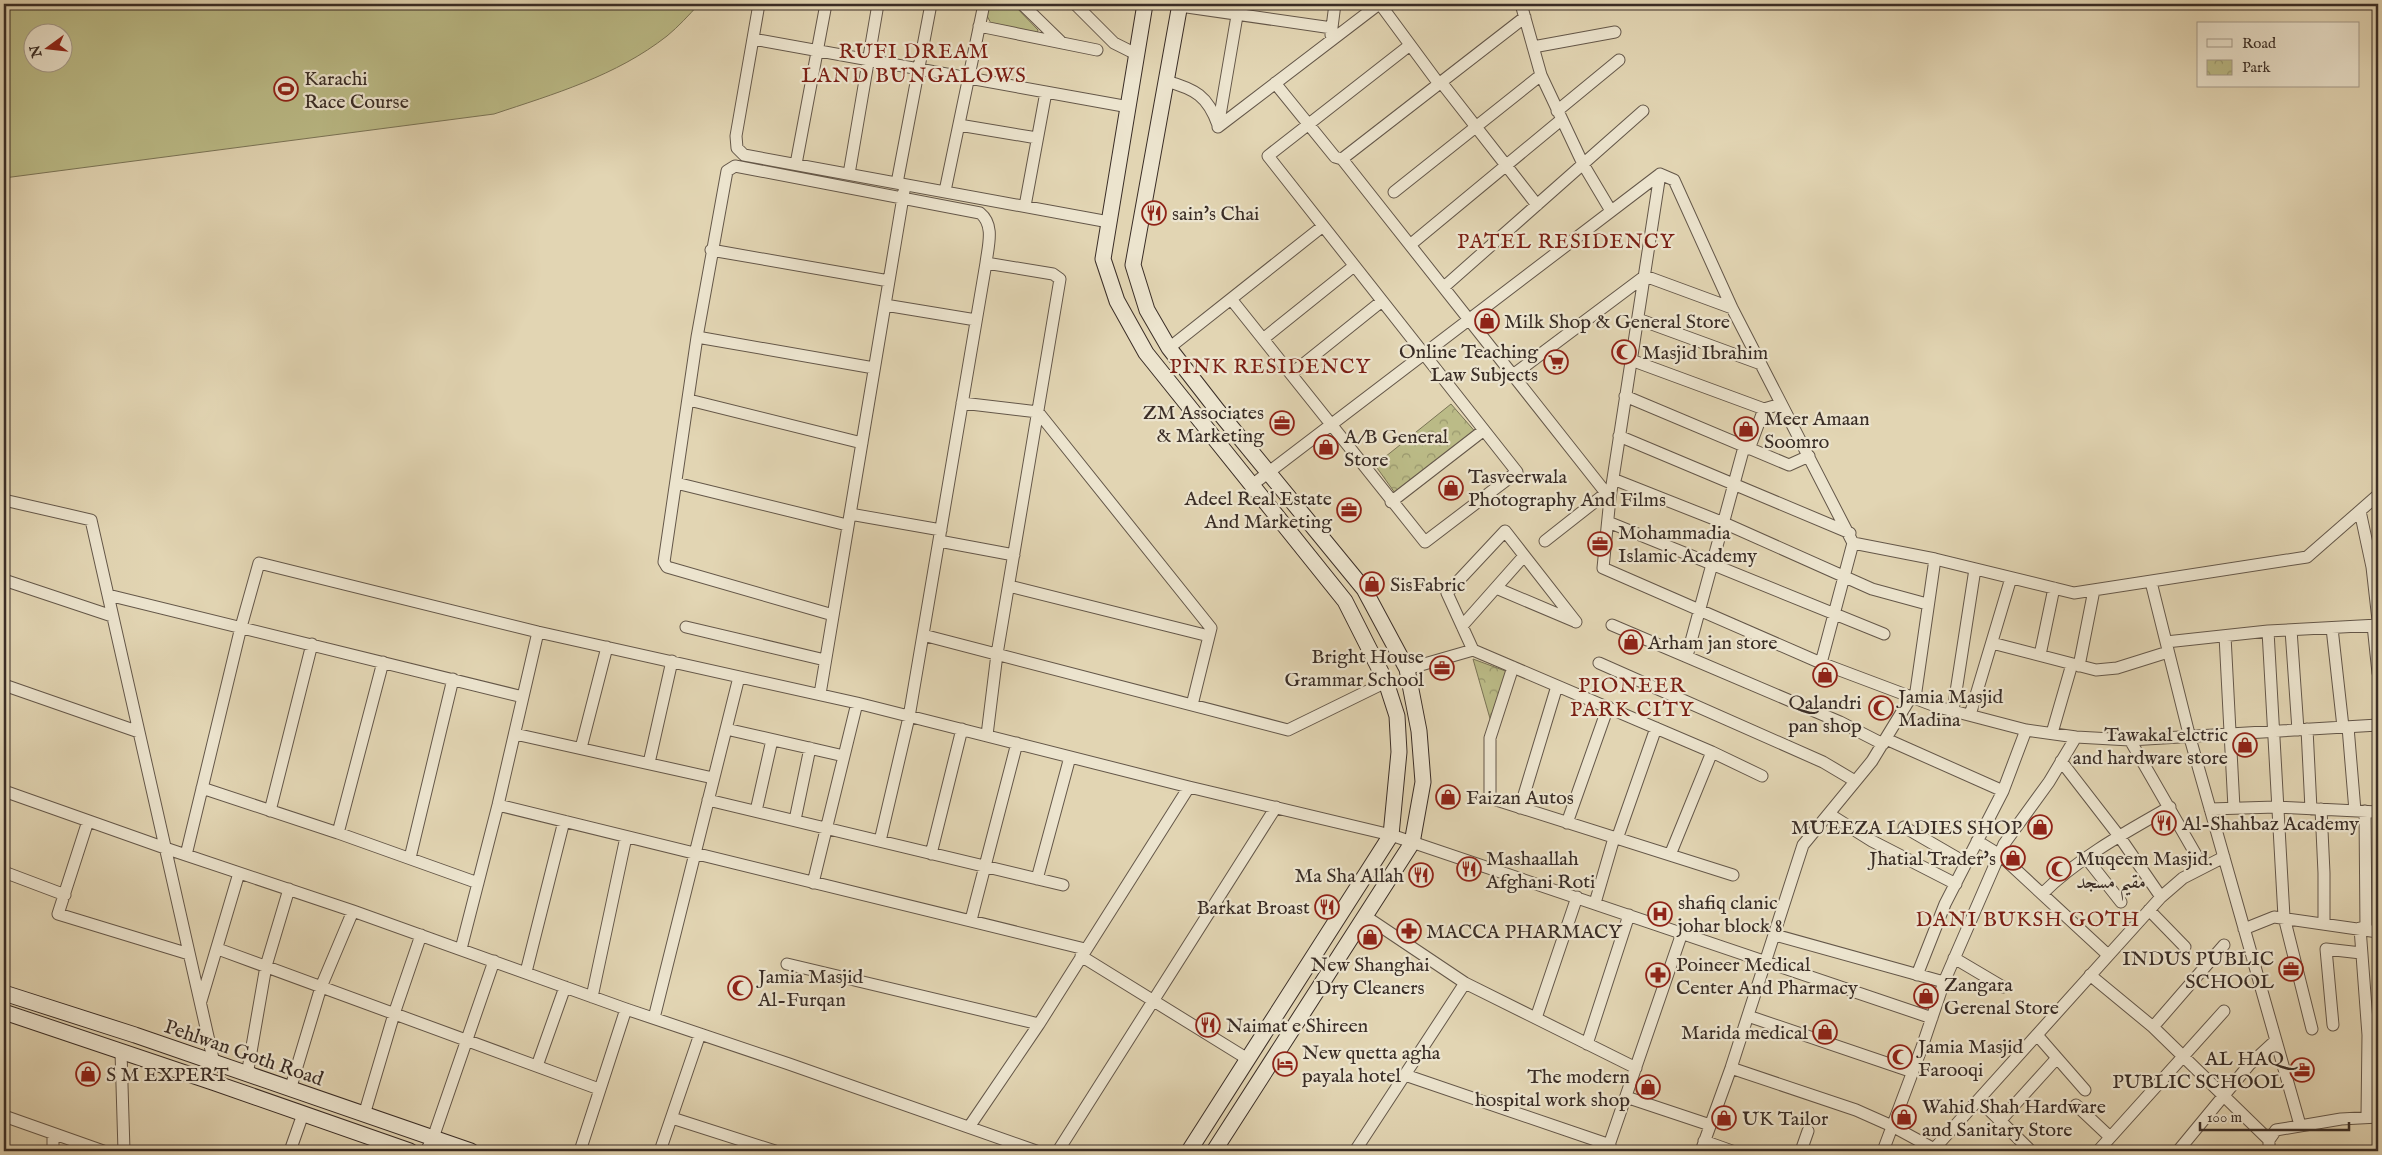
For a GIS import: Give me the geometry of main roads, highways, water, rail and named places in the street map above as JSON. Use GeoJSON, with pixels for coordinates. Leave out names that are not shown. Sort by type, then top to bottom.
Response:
{"type":"FeatureCollection","features":[{"type":"Feature","properties":{"kind":"main road"},"geometry":{"type":"LineString","coordinates":[[1146,4],[1136,54],[1129,107],[1103,259],[1117,301],[1146,353],[1345,601],[1386,682],[1397,716],[1399,752],[1391,834],[1188,1151]]}},
{"type":"Feature","properties":{"kind":"main road"},"geometry":{"type":"LineString","coordinates":[[1180,5],[1133,265],[1148,310],[1169,348],[1364,589],[1406,669],[1419,731],[1423,782],[1412,844],[1214,1151]]}},
{"type":"Feature","properties":{"kind":"main road","name":"Pehlwan Goth Road"},"geometry":{"type":"LineString","coordinates":[[4,993],[135,1035],[364,1115],[429,1145],[471,1151]]}},
{"type":"Feature","properties":{"kind":"main road","name":"Pehlwan Goth Road"},"geometry":{"type":"LineString","coordinates":[[4,1012],[303,1114],[400,1150]]}},
{"type":"Feature","properties":{"kind":"place","name":"Karachi Race Course"},"geometry":{"type":"Point","coordinates":[286,89]}},
{"type":"Feature","properties":{"kind":"place","name":"sain's Chai"},"geometry":{"type":"Point","coordinates":[1154,213]}},
{"type":"Feature","properties":{"kind":"place","name":"Milk Shop & General Store"},"geometry":{"type":"Point","coordinates":[1487,321]}},
{"type":"Feature","properties":{"kind":"place","name":"Masjid Ibrahim"},"geometry":{"type":"Point","coordinates":[1624,352]}},
{"type":"Feature","properties":{"kind":"place","name":"Online Teaching Law Subjects"},"geometry":{"type":"Point","coordinates":[1556,362]}},
{"type":"Feature","properties":{"kind":"place","name":"ZM Associates & Marketing"},"geometry":{"type":"Point","coordinates":[1282,423]}},
{"type":"Feature","properties":{"kind":"place","name":"Meer Amaan Soomro"},"geometry":{"type":"Point","coordinates":[1746,429]}},
{"type":"Feature","properties":{"kind":"place","name":"A/B General Store"},"geometry":{"type":"Point","coordinates":[1326,447]}},
{"type":"Feature","properties":{"kind":"place","name":"Tasveerwala Photography And Films"},"geometry":{"type":"Point","coordinates":[1451,488]}},
{"type":"Feature","properties":{"kind":"place","name":"Adeel Real Estate And Marketing"},"geometry":{"type":"Point","coordinates":[1349,510]}},
{"type":"Feature","properties":{"kind":"place","name":"Mohammadia Islamic Academy"},"geometry":{"type":"Point","coordinates":[1600,544]}},
{"type":"Feature","properties":{"kind":"place","name":"SisFabric"},"geometry":{"type":"Point","coordinates":[1372,584]}},
{"type":"Feature","properties":{"kind":"place","name":"Arham jan store"},"geometry":{"type":"Point","coordinates":[1631,642]}},
{"type":"Feature","properties":{"kind":"place","name":"Bright House Grammar School"},"geometry":{"type":"Point","coordinates":[1442,668]}},
{"type":"Feature","properties":{"kind":"place","name":"Qalandri pan shop"},"geometry":{"type":"Point","coordinates":[1825,675]}},
{"type":"Feature","properties":{"kind":"place","name":"Jamia Masjid Madina"},"geometry":{"type":"Point","coordinates":[1881,708]}},
{"type":"Feature","properties":{"kind":"place","name":"Tawakal elctric and hardware store"},"geometry":{"type":"Point","coordinates":[2245,745]}},
{"type":"Feature","properties":{"kind":"place","name":"Faizan Autos"},"geometry":{"type":"Point","coordinates":[1448,797]}},
{"type":"Feature","properties":{"kind":"place","name":"Al-Shahbaz Academy"},"geometry":{"type":"Point","coordinates":[2164,823]}},
{"type":"Feature","properties":{"kind":"place","name":"MUEEZA LADIES SHOP"},"geometry":{"type":"Point","coordinates":[2040,827]}},
{"type":"Feature","properties":{"kind":"place","name":"Jhatial Trader's"},"geometry":{"type":"Point","coordinates":[2013,858]}},
{"type":"Feature","properties":{"kind":"place","name":"Mashaallah Afghani Roti"},"geometry":{"type":"Point","coordinates":[1469,869]}},
{"type":"Feature","properties":{"kind":"place","name":"Muqeem Masjid. مقیم مسجد"},"geometry":{"type":"Point","coordinates":[2059,869]}},
{"type":"Feature","properties":{"kind":"place","name":"Ma Sha Allah"},"geometry":{"type":"Point","coordinates":[1421,875]}},
{"type":"Feature","properties":{"kind":"place","name":"Barkat Broast"},"geometry":{"type":"Point","coordinates":[1327,907]}},
{"type":"Feature","properties":{"kind":"place","name":"shafiq clanic johar block 8"},"geometry":{"type":"Point","coordinates":[1660,914]}},
{"type":"Feature","properties":{"kind":"place","name":"MACCA PHARMACY"},"geometry":{"type":"Point","coordinates":[1409,931]}},
{"type":"Feature","properties":{"kind":"place","name":"New Shanghai Dry Cleaners"},"geometry":{"type":"Point","coordinates":[1370,937]}},
{"type":"Feature","properties":{"kind":"place","name":"INDUS PUBLIC SCHOOL"},"geometry":{"type":"Point","coordinates":[2291,969]}},
{"type":"Feature","properties":{"kind":"place","name":"Poineer Medical Center And Pharmacy"},"geometry":{"type":"Point","coordinates":[1658,975]}},
{"type":"Feature","properties":{"kind":"place","name":"Jamia Masjid Al-Furqan"},"geometry":{"type":"Point","coordinates":[740,988]}},
{"type":"Feature","properties":{"kind":"place","name":"Zangara Gerenal Store"},"geometry":{"type":"Point","coordinates":[1926,996]}},
{"type":"Feature","properties":{"kind":"place","name":"Naimat e Shireen"},"geometry":{"type":"Point","coordinates":[1208,1025]}},
{"type":"Feature","properties":{"kind":"place","name":"Marida medical"},"geometry":{"type":"Point","coordinates":[1825,1032]}},
{"type":"Feature","properties":{"kind":"place","name":"Jamia Masjid Farooqi"},"geometry":{"type":"Point","coordinates":[1900,1057]}},
{"type":"Feature","properties":{"kind":"place","name":"New quetta agha payala hotel"},"geometry":{"type":"Point","coordinates":[1285,1064]}},
{"type":"Feature","properties":{"kind":"place","name":"AL HAQ PUBLIC SCHOOL"},"geometry":{"type":"Point","coordinates":[2302,1070]}},
{"type":"Feature","properties":{"kind":"place","name":"S M EXPERT"},"geometry":{"type":"Point","coordinates":[88,1074]}},
{"type":"Feature","properties":{"kind":"place","name":"The modern hospital work shop"},"geometry":{"type":"Point","coordinates":[1648,1087]}},
{"type":"Feature","properties":{"kind":"place","name":"Wahid Shah Hardware and Sanitary Store"},"geometry":{"type":"Point","coordinates":[1904,1117]}},
{"type":"Feature","properties":{"kind":"place","name":"UK Tailor"},"geometry":{"type":"Point","coordinates":[1724,1118]}},
{"type":"Feature","properties":{"kind":"district","name":"RUFI DREAM LAND BUNGALOWS"},"geometry":{"type":"Point","coordinates":[914,63]}},
{"type":"Feature","properties":{"kind":"district","name":"PATEL RESIDENCY"},"geometry":{"type":"Point","coordinates":[1566,241]}},
{"type":"Feature","properties":{"kind":"district","name":"PINK RESIDENCY"},"geometry":{"type":"Point","coordinates":[1270,366]}},
{"type":"Feature","properties":{"kind":"district","name":"PIONEER PARK CITY"},"geometry":{"type":"Point","coordinates":[1632,697]}},
{"type":"Feature","properties":{"kind":"district","name":"DANI BUKSH GOTH"},"geometry":{"type":"Point","coordinates":[2028,919]}}]}
